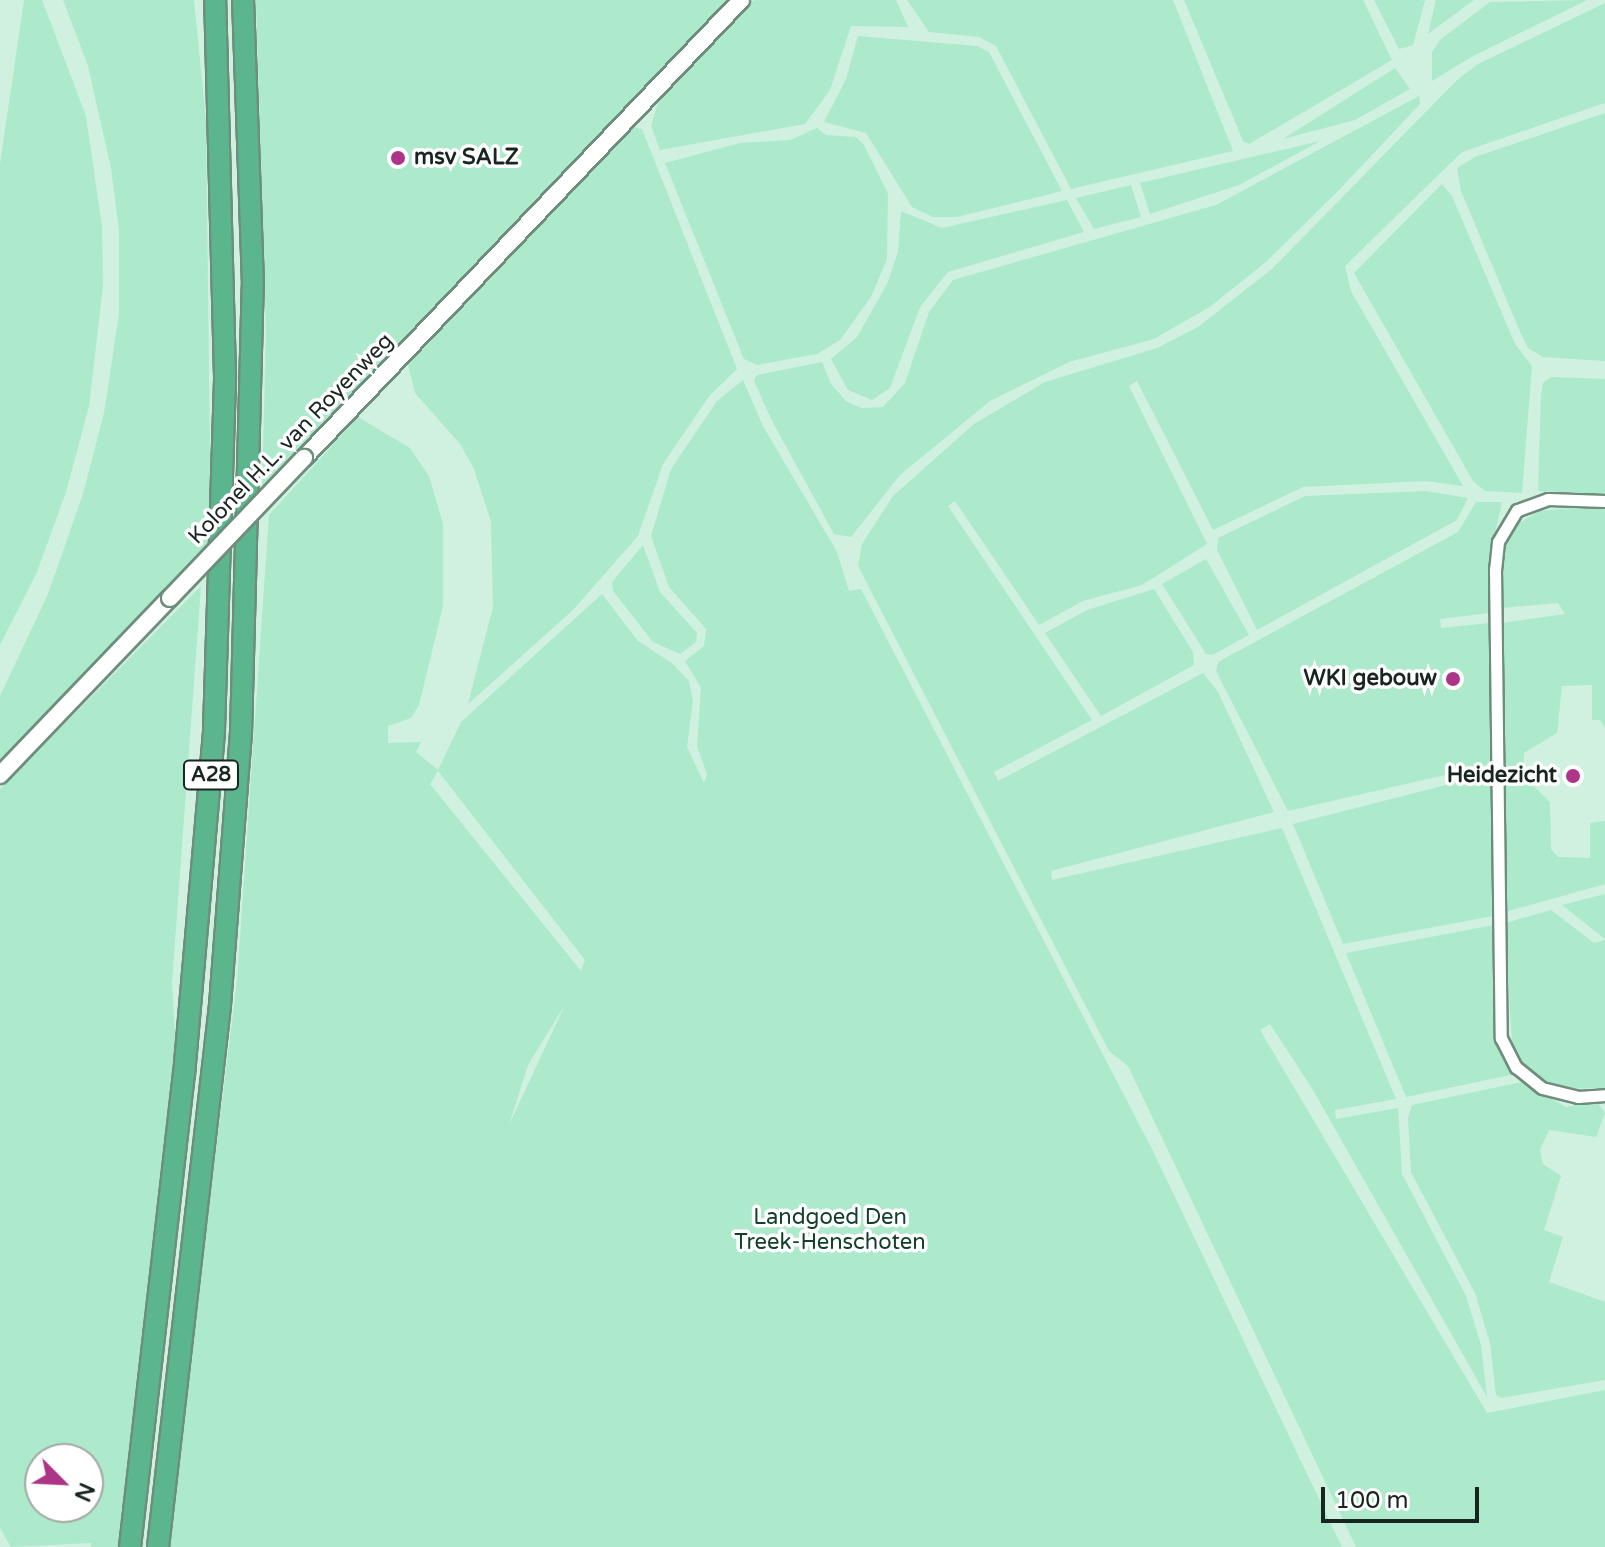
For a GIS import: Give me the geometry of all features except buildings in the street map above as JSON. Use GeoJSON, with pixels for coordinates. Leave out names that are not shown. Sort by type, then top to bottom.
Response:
{"type":"FeatureCollection","features":[{"type":"Feature","properties":{"kind":"highway","name":"A28"},"geometry":{"type":"LineString","coordinates":[[130,1547],[184,1075],[214,730],[225,376],[215,0]]}},
{"type":"Feature","properties":{"kind":"highway","name":"A28"},"geometry":{"type":"LineString","coordinates":[[158,1547],[218,1019],[241,734],[253,285],[243,0]]}},
{"type":"Feature","properties":{"kind":"street","name":"Kolonel H.L. van Royenweg"},"geometry":{"type":"LineString","coordinates":[[0,775],[741,0]]}},
{"type":"Feature","properties":{"kind":"street"},"geometry":{"type":"LineString","coordinates":[[1605,501],[1548,499],[1517,510],[1498,542],[1495,569],[1501,1038],[1516,1067],[1542,1088],[1578,1097],[1605,1095]]}},
{"type":"Feature","properties":{"kind":"green space"},"geometry":{"type":"Polygon","coordinates":[[[24,0],[42,0],[86,116],[102,227],[103,286],[89,406],[66,492],[37,572],[0,645],[0,164],[24,0]]]}},
{"type":"Feature","properties":{"kind":"green space"},"geometry":{"type":"Polygon","coordinates":[[[63,0],[194,0],[206,120],[211,542],[0,764],[0,696],[48,594],[83,494],[104,413],[119,314],[119,230],[111,168],[88,66],[63,0]]]}},
{"type":"Feature","properties":{"kind":"green space"},"geometry":{"type":"Polygon","coordinates":[[[256,0],[731,0],[262,489],[266,332],[256,0]]]}},
{"type":"Feature","properties":{"kind":"green space"},"geometry":{"type":"Polygon","coordinates":[[[754,0],[896,0],[908,27],[851,26],[830,90],[805,124],[660,150],[651,126],[658,103],[754,0]]]}},
{"type":"Feature","properties":{"kind":"green space"},"geometry":{"type":"Polygon","coordinates":[[[907,0],[1173,0],[1233,151],[1071,189],[996,46],[979,37],[929,32],[907,0]]]}},
{"type":"Feature","properties":{"kind":"green space"},"geometry":{"type":"Polygon","coordinates":[[[1184,0],[1363,0],[1392,60],[1249,144],[1243,141],[1184,0]]]}},
{"type":"Feature","properties":{"kind":"green space"},"geometry":{"type":"Polygon","coordinates":[[[1374,0],[1425,0],[1413,45],[1399,49],[1374,0]]]}},
{"type":"Feature","properties":{"kind":"green space"},"geometry":{"type":"Polygon","coordinates":[[[1436,0],[1474,0],[1428,34],[1436,0]]]}},
{"type":"Feature","properties":{"kind":"green space"},"geometry":{"type":"Polygon","coordinates":[[[1587,0],[1473,56],[1432,81],[1432,52],[1440,40],[1490,2],[1587,0]]]}},
{"type":"Feature","properties":{"kind":"green space"},"geometry":{"type":"Polygon","coordinates":[[[1605,3],[1605,103],[1462,152],[1345,266],[1351,291],[1463,486],[1426,481],[1303,487],[1213,530],[1137,381],[1129,386],[1207,544],[1142,585],[1083,601],[1039,625],[955,501],[948,506],[1092,720],[994,772],[998,781],[1203,673],[1218,692],[1274,812],[1051,871],[1052,880],[1282,828],[1396,1099],[1335,1110],[1336,1119],[1398,1108],[1402,1174],[1466,1296],[1481,1345],[1487,1397],[1313,1090],[1270,1024],[1260,1030],[1487,1413],[1605,1390],[1605,1547],[1356,1547],[1128,1066],[1109,1051],[858,566],[862,544],[893,496],[974,424],[1045,382],[1157,348],[1198,327],[1272,269],[1457,80],[1478,64],[1605,3]]]}},
{"type":"Feature","properties":{"kind":"green space"},"geometry":{"type":"Polygon","coordinates":[[[858,36],[977,46],[989,52],[1062,191],[957,217],[933,217],[912,207],[866,133],[824,122],[846,79],[858,36]]]}},
{"type":"Feature","properties":{"kind":"green space"},"geometry":{"type":"Polygon","coordinates":[[[1395,68],[1410,89],[1355,120],[1283,139],[1395,68]]]}},
{"type":"Feature","properties":{"kind":"green space"},"geometry":{"type":"Polygon","coordinates":[[[1419,96],[1420,104],[1339,190],[1266,262],[1211,306],[1154,339],[1069,362],[990,401],[900,475],[851,537],[834,534],[772,421],[754,381],[757,375],[822,362],[831,384],[847,402],[862,408],[883,407],[905,383],[929,312],[953,280],[1216,205],[1419,96]]]}},
{"type":"Feature","properties":{"kind":"green space"},"geometry":{"type":"Polygon","coordinates":[[[1605,113],[1605,361],[1543,357],[1528,348],[1521,334],[1461,191],[1457,168],[1475,157],[1605,113]]]}},
{"type":"Feature","properties":{"kind":"green space"},"geometry":{"type":"Polygon","coordinates":[[[634,127],[642,129],[737,369],[710,395],[663,464],[638,536],[573,610],[468,704],[493,607],[491,522],[474,469],[460,444],[415,393],[408,365],[634,127]]]}},
{"type":"Feature","properties":{"kind":"green space"},"geometry":{"type":"Polygon","coordinates":[[[817,128],[826,135],[856,137],[864,145],[888,194],[887,259],[871,297],[840,340],[817,354],[757,365],[744,359],[665,163],[740,143],[790,140],[817,128]]]}},
{"type":"Feature","properties":{"kind":"green space"},"geometry":{"type":"Polygon","coordinates":[[[1320,141],[1239,185],[1150,214],[1140,183],[1320,141]]]}},
{"type":"Feature","properties":{"kind":"green space"},"geometry":{"type":"Polygon","coordinates":[[[1442,184],[1452,196],[1515,344],[1532,366],[1522,493],[1485,491],[1473,481],[1354,273],[1442,184]]]}},
{"type":"Feature","properties":{"kind":"green space"},"geometry":{"type":"Polygon","coordinates":[[[1131,185],[1141,217],[1094,229],[1076,198],[1131,185]]]}},
{"type":"Feature","properties":{"kind":"green space"},"geometry":{"type":"Polygon","coordinates":[[[1067,200],[1084,232],[948,272],[920,307],[890,388],[872,400],[848,390],[831,359],[857,337],[887,284],[898,252],[901,211],[942,228],[1067,200]]]}},
{"type":"Feature","properties":{"kind":"green space"},"geometry":{"type":"Polygon","coordinates":[[[1551,377],[1605,379],[1605,494],[1538,491],[1541,394],[1543,383],[1551,377]]]}},
{"type":"Feature","properties":{"kind":"green space","name":"Landgoed Den Treek-Henschoten"},"geometry":{"type":"Polygon","coordinates":[[[743,380],[763,426],[837,552],[849,591],[861,589],[1152,1149],[1342,1547],[167,1547],[237,981],[269,515],[358,417],[410,448],[429,476],[443,524],[443,606],[419,705],[411,718],[388,726],[388,743],[421,742],[416,752],[438,770],[461,722],[602,594],[638,641],[673,664],[689,681],[693,701],[687,747],[704,783],[707,774],[697,746],[701,688],[685,661],[704,646],[706,629],[669,587],[651,536],[671,469],[717,401],[743,380]],[[438,771],[430,784],[581,971],[585,960],[438,771]],[[563,1009],[528,1065],[509,1125],[563,1009]]]}},
{"type":"Feature","properties":{"kind":"green space"},"geometry":{"type":"Polygon","coordinates":[[[1426,491],[1468,498],[1457,520],[1257,630],[1217,550],[1218,538],[1305,496],[1426,491]]]}},
{"type":"Feature","properties":{"kind":"green space"},"geometry":{"type":"Polygon","coordinates":[[[1476,502],[1502,502],[1490,555],[1490,613],[1440,619],[1441,628],[1490,623],[1493,764],[1288,811],[1216,671],[1218,662],[1458,532],[1476,502]]]}},
{"type":"Feature","properties":{"kind":"green space"},"geometry":{"type":"Polygon","coordinates":[[[1605,505],[1605,728],[1600,720],[1592,720],[1592,685],[1562,686],[1557,733],[1524,753],[1523,776],[1550,802],[1551,849],[1558,857],[1590,858],[1590,823],[1605,821],[1605,884],[1505,912],[1502,623],[1565,614],[1558,603],[1502,608],[1502,546],[1509,529],[1539,511],[1605,505]]]}},
{"type":"Feature","properties":{"kind":"green space"},"geometry":{"type":"Polygon","coordinates":[[[643,545],[660,592],[697,633],[696,642],[680,654],[653,642],[613,591],[612,582],[643,545]]]}},
{"type":"Feature","properties":{"kind":"green space"},"geometry":{"type":"Polygon","coordinates":[[[1206,559],[1249,635],[1212,655],[1206,654],[1162,584],[1206,559]]]}},
{"type":"Feature","properties":{"kind":"green space"},"geometry":{"type":"Polygon","coordinates":[[[201,586],[172,983],[176,1051],[120,1547],[91,1547],[91,1543],[11,1547],[0,1528],[0,789],[201,586]]]}},
{"type":"Feature","properties":{"kind":"green space"},"geometry":{"type":"Polygon","coordinates":[[[1154,589],[1193,652],[1194,665],[1101,716],[1045,633],[1087,610],[1154,589]]]}},
{"type":"Feature","properties":{"kind":"green space"},"geometry":{"type":"Polygon","coordinates":[[[1493,773],[1493,916],[1343,944],[1293,824],[1493,773]]]}},
{"type":"Feature","properties":{"kind":"green space"},"geometry":{"type":"Polygon","coordinates":[[[1605,894],[1605,939],[1562,905],[1605,894]]]}},
{"type":"Feature","properties":{"kind":"green space"},"geometry":{"type":"Polygon","coordinates":[[[1551,910],[1594,943],[1605,940],[1605,1088],[1557,1089],[1524,1065],[1512,1044],[1505,923],[1551,910]]]}},
{"type":"Feature","properties":{"kind":"green space"},"geometry":{"type":"Polygon","coordinates":[[[1494,925],[1496,1025],[1515,1074],[1406,1097],[1346,953],[1494,925]]]}},
{"type":"Feature","properties":{"kind":"green space"},"geometry":{"type":"Polygon","coordinates":[[[1522,1082],[1566,1107],[1597,1102],[1605,1113],[1596,1137],[1549,1130],[1540,1150],[1543,1164],[1561,1176],[1544,1230],[1563,1237],[1549,1282],[1605,1302],[1605,1380],[1501,1398],[1496,1395],[1490,1343],[1475,1293],[1411,1172],[1408,1118],[1412,1105],[1522,1082]]]}},
{"type":"Feature","properties":{"kind":"place","name":"msv SALZ"},"geometry":{"type":"Point","coordinates":[398,158]}},
{"type":"Feature","properties":{"kind":"place","name":"WKI gebouw"},"geometry":{"type":"Point","coordinates":[1453,679]}},
{"type":"Feature","properties":{"kind":"place","name":"Heidezicht"},"geometry":{"type":"Point","coordinates":[1573,776]}}]}
